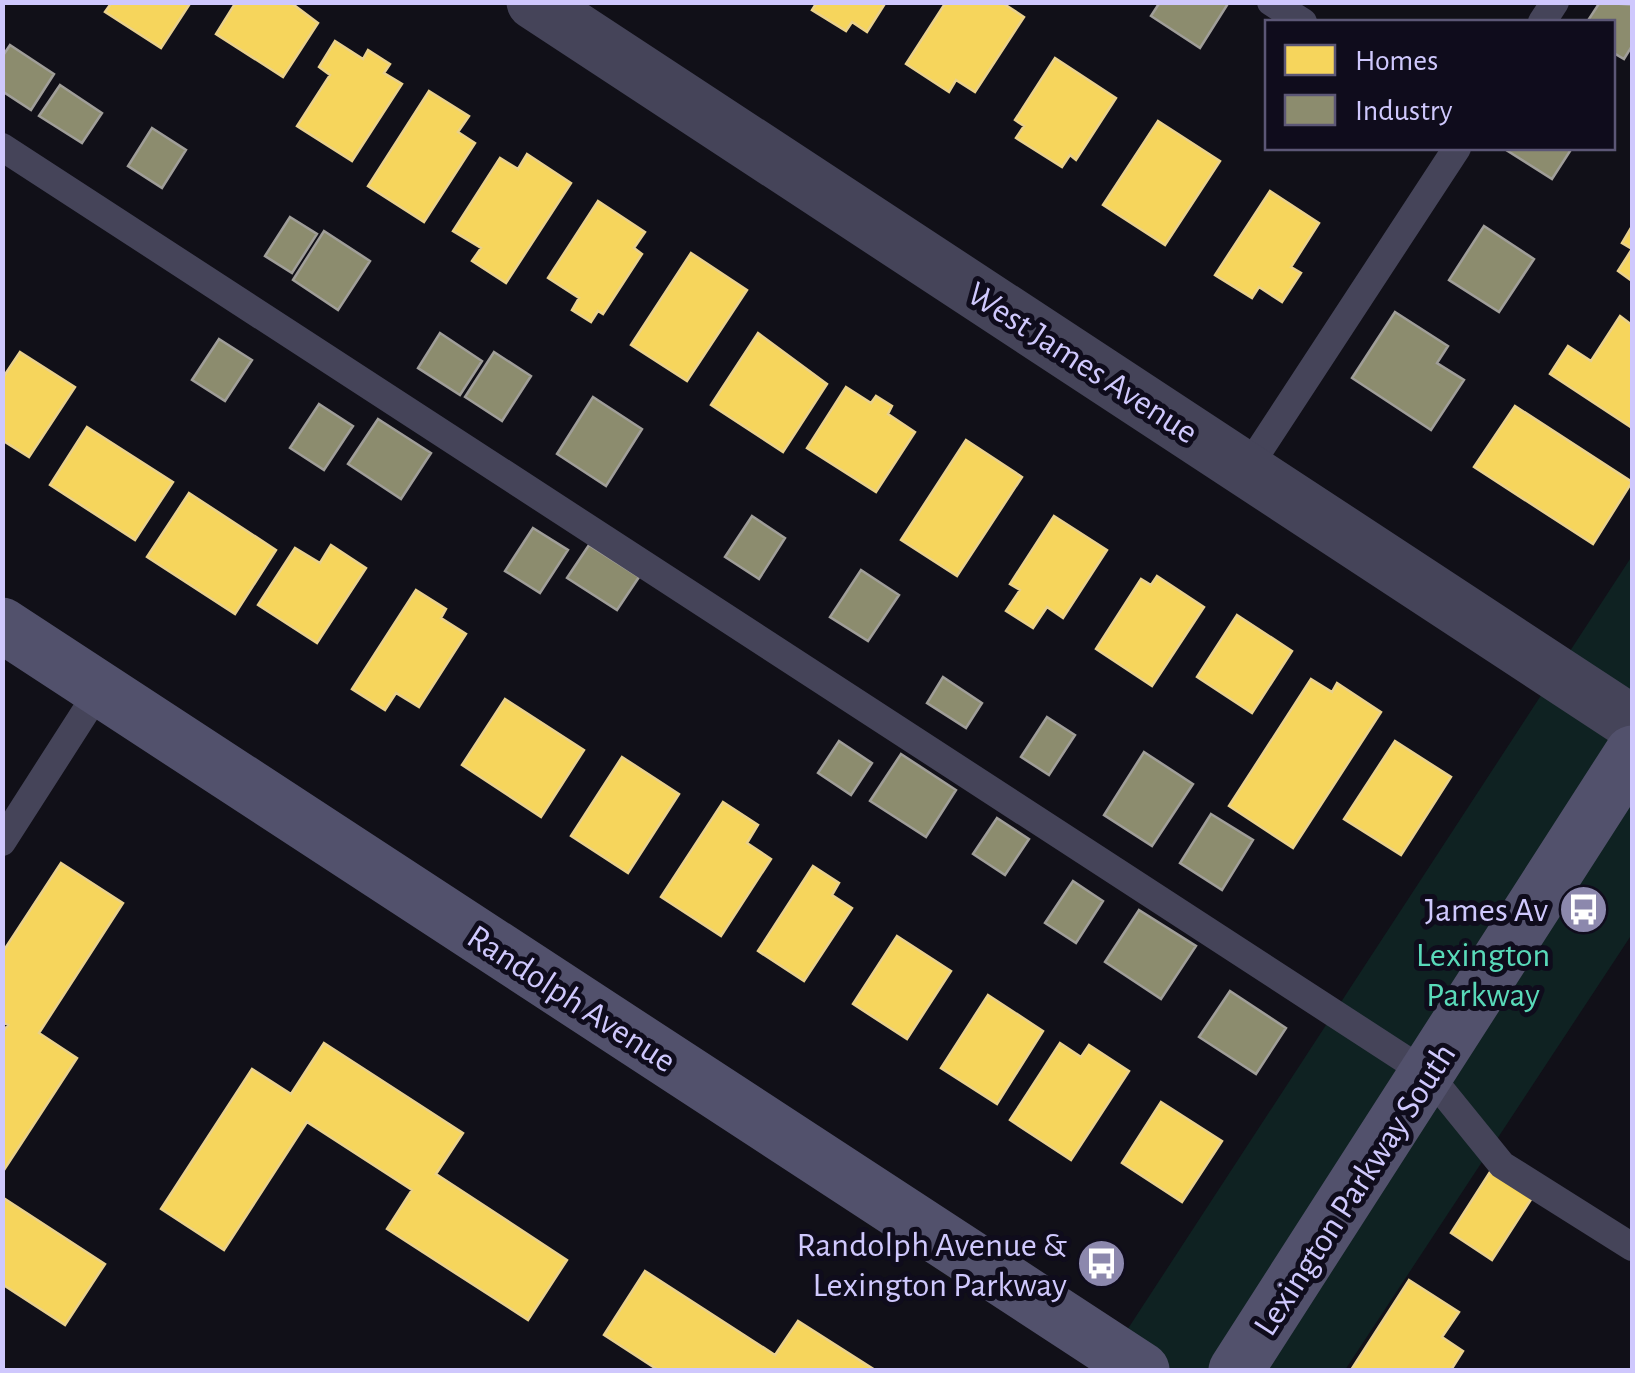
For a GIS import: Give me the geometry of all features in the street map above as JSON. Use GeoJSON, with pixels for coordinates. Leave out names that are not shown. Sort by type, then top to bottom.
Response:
{"type":"FeatureCollection","features":[{"type":"Feature","properties":{"kind":"main road","name":"Randolph Avenue"},"geometry":{"type":"LineString","coordinates":[[2,625],[1142,1370]]}},
{"type":"Feature","properties":{"kind":"main road","name":"Lexington Parkway South"},"geometry":{"type":"LineString","coordinates":[[1236,1370],[1630,757]]}},
{"type":"Feature","properties":{"kind":"street","name":"West James Avenue"},"geometry":{"type":"LineString","coordinates":[[534,2],[1246,469],[1630,757]]}},
{"type":"Feature","properties":{"kind":"lane"},"geometry":{"type":"LineString","coordinates":[[1271,2],[1299,20]]}},
{"type":"Feature","properties":{"kind":"lane"},"geometry":{"type":"LineString","coordinates":[[2,147],[1429,1075],[1502,1166],[1632,1247]]}},
{"type":"Feature","properties":{"kind":"lane"},"geometry":{"type":"LineString","coordinates":[[1246,469],[1456,150]]}},
{"type":"Feature","properties":{"kind":"lane"},"geometry":{"type":"LineString","coordinates":[[2,842],[100,689]]}},
{"type":"Feature","properties":{"kind":"green space","name":"Lexington Parkway"},"geometry":{"type":"Polygon","coordinates":[[[1632,556],[1632,934],[1345,1370],[1101,1370],[1632,556]]]}},
{"type":"Feature","properties":{"kind":"building: Homes"},"geometry":{"type":"Polygon","coordinates":[[[112,2],[191,2],[161,48],[105,12],[112,2]]]}},
{"type":"Feature","properties":{"kind":"building: Homes"},"geometry":{"type":"Polygon","coordinates":[[[236,2],[290,2],[318,23],[283,77],[216,34],[236,2]]]}},
{"type":"Feature","properties":{"kind":"building: Homes"},"geometry":{"type":"Polygon","coordinates":[[[817,2],[886,2],[867,32],[852,22],[846,31],[812,10],[817,2]]]}},
{"type":"Feature","properties":{"kind":"building: Homes"},"geometry":{"type":"Polygon","coordinates":[[[946,2],[1001,2],[1024,17],[975,92],[956,80],[949,92],[906,64],[946,2]]]}},
{"type":"Feature","properties":{"kind":"building: Homes"},"geometry":{"type":"Polygon","coordinates":[[[335,41],[363,59],[368,50],[390,64],[384,73],[402,84],[352,161],[297,126],[330,75],[319,67],[335,41]]]}},
{"type":"Feature","properties":{"kind":"building: Homes"},"geometry":{"type":"Polygon","coordinates":[[[1055,58],[1116,98],[1076,160],[1070,155],[1062,167],[1016,138],[1024,126],[1015,120],[1055,58]]]}},
{"type":"Feature","properties":{"kind":"building: Homes"},"geometry":{"type":"Polygon","coordinates":[[[429,91],[469,116],[458,132],[475,143],[424,222],[368,186],[429,91]]]}},
{"type":"Feature","properties":{"kind":"building: Homes"},"geometry":{"type":"Polygon","coordinates":[[[1158,121],[1220,161],[1165,245],[1103,205],[1158,121]]]}},
{"type":"Feature","properties":{"kind":"building: Homes"},"geometry":{"type":"Polygon","coordinates":[[[527,154],[571,183],[506,283],[472,261],[481,248],[453,231],[500,158],[518,169],[527,154]]]}},
{"type":"Feature","properties":{"kind":"building: Homes"},"geometry":{"type":"Polygon","coordinates":[[[1270,191],[1319,223],[1291,267],[1301,273],[1282,302],[1259,287],[1252,298],[1215,275],[1270,191]]]}},
{"type":"Feature","properties":{"kind":"building: Homes"},"geometry":{"type":"Polygon","coordinates":[[[598,201],[645,232],[634,248],[642,254],[603,314],[598,311],[591,322],[572,310],[579,298],[548,278],[598,201]]]}},
{"type":"Feature","properties":{"kind":"building: Homes"},"geometry":{"type":"Polygon","coordinates":[[[1632,226],[1632,249],[1622,243],[1632,226]]]}},
{"type":"Feature","properties":{"kind":"building: Homes"},"geometry":{"type":"Polygon","coordinates":[[[1632,249],[1632,281],[1618,271],[1632,249]]]}},
{"type":"Feature","properties":{"kind":"building: Homes"},"geometry":{"type":"Polygon","coordinates":[[[691,253],[747,290],[687,381],[631,345],[691,253]]]}},
{"type":"Feature","properties":{"kind":"building: Homes"},"geometry":{"type":"Polygon","coordinates":[[[1620,316],[1632,325],[1632,428],[1550,374],[1568,346],[1591,361],[1620,316]]]}},
{"type":"Feature","properties":{"kind":"building: Homes"},"geometry":{"type":"Polygon","coordinates":[[[758,333],[827,384],[783,452],[711,405],[758,333]]]}},
{"type":"Feature","properties":{"kind":"building: Homes"},"geometry":{"type":"Polygon","coordinates":[[[20,352],[75,387],[29,457],[2,440],[2,379],[20,352]]]}},
{"type":"Feature","properties":{"kind":"building: Homes"},"geometry":{"type":"Polygon","coordinates":[[[846,387],[871,403],[876,396],[892,406],[888,414],[915,432],[876,492],[807,448],[846,387]]]}},
{"type":"Feature","properties":{"kind":"building: Homes"},"geometry":{"type":"Polygon","coordinates":[[[1515,406],[1632,482],[1593,544],[1474,467],[1515,406]]]}},
{"type":"Feature","properties":{"kind":"building: Homes"},"geometry":{"type":"Polygon","coordinates":[[[87,427],[173,482],[135,540],[50,485],[87,427]]]}},
{"type":"Feature","properties":{"kind":"building: Homes"},"geometry":{"type":"Polygon","coordinates":[[[966,440],[1022,477],[957,576],[901,540],[966,440]]]}},
{"type":"Feature","properties":{"kind":"building: Homes"},"geometry":{"type":"Polygon","coordinates":[[[189,493],[276,550],[235,614],[147,557],[189,493]]]}},
{"type":"Feature","properties":{"kind":"building: Homes"},"geometry":{"type":"Polygon","coordinates":[[[1054,516],[1107,550],[1063,618],[1047,607],[1033,628],[1006,611],[1020,590],[1010,584],[1054,516]]]}},
{"type":"Feature","properties":{"kind":"building: Homes"},"geometry":{"type":"Polygon","coordinates":[[[331,545],[366,568],[317,643],[258,605],[295,548],[320,563],[331,545]]]}},
{"type":"Feature","properties":{"kind":"building: Homes"},"geometry":{"type":"Polygon","coordinates":[[[1157,576],[1204,607],[1152,686],[1096,649],[1141,579],[1151,585],[1157,576]]]}},
{"type":"Feature","properties":{"kind":"building: Homes"},"geometry":{"type":"Polygon","coordinates":[[[416,590],[446,609],[441,618],[466,634],[419,707],[396,693],[385,710],[352,689],[416,590]]]}},
{"type":"Feature","properties":{"kind":"building: Homes"},"geometry":{"type":"Polygon","coordinates":[[[1237,615],[1292,651],[1252,713],[1197,677],[1237,615]]]}},
{"type":"Feature","properties":{"kind":"building: Homes"},"geometry":{"type":"Polygon","coordinates":[[[1311,679],[1332,692],[1337,683],[1381,712],[1293,848],[1229,806],[1311,679]]]}},
{"type":"Feature","properties":{"kind":"building: Homes"},"geometry":{"type":"Polygon","coordinates":[[[505,699],[584,750],[541,817],[462,765],[505,699]]]}},
{"type":"Feature","properties":{"kind":"building: Homes"},"geometry":{"type":"Polygon","coordinates":[[[1395,741],[1451,777],[1401,855],[1344,819],[1395,741]]]}},
{"type":"Feature","properties":{"kind":"building: Homes"},"geometry":{"type":"Polygon","coordinates":[[[622,757],[679,794],[628,873],[571,836],[622,757]]]}},
{"type":"Feature","properties":{"kind":"building: Homes"},"geometry":{"type":"Polygon","coordinates":[[[723,802],[758,825],[747,843],[771,859],[721,936],[661,897],[723,802]]]}},
{"type":"Feature","properties":{"kind":"building: Homes"},"geometry":{"type":"Polygon","coordinates":[[[61,863],[123,903],[39,1033],[77,1058],[2,1173],[2,1033],[8,1025],[2,1022],[2,953],[61,863]]]}},
{"type":"Feature","properties":{"kind":"building: Homes"},"geometry":{"type":"Polygon","coordinates":[[[813,866],[839,883],[832,895],[852,908],[804,981],[758,951],[813,866]]]}},
{"type":"Feature","properties":{"kind":"building: Homes"},"geometry":{"type":"Polygon","coordinates":[[[897,936],[951,971],[907,1039],[853,1004],[897,936]]]}},
{"type":"Feature","properties":{"kind":"building: Homes"},"geometry":{"type":"Polygon","coordinates":[[[988,995],[1043,1031],[997,1104],[941,1068],[988,995]]]}},
{"type":"Feature","properties":{"kind":"building: Homes"},"geometry":{"type":"Polygon","coordinates":[[[324,1043],[463,1133],[436,1174],[567,1260],[528,1320],[387,1229],[412,1190],[307,1122],[224,1250],[161,1209],[252,1069],[291,1094],[324,1043]]]}},
{"type":"Feature","properties":{"kind":"building: Homes"},"geometry":{"type":"Polygon","coordinates":[[[1060,1043],[1081,1057],[1089,1045],[1129,1071],[1071,1160],[1010,1120],[1060,1043]]]}},
{"type":"Feature","properties":{"kind":"building: Homes"},"geometry":{"type":"Polygon","coordinates":[[[1161,1102],[1222,1141],[1182,1202],[1122,1163],[1161,1102]]]}},
{"type":"Feature","properties":{"kind":"building: Homes"},"geometry":{"type":"Polygon","coordinates":[[[1490,1172],[1532,1198],[1492,1260],[1451,1233],[1490,1172]]]}},
{"type":"Feature","properties":{"kind":"building: Homes"},"geometry":{"type":"Polygon","coordinates":[[[2,1197],[105,1264],[65,1325],[2,1284],[2,1197]]]}},
{"type":"Feature","properties":{"kind":"building: Homes"},"geometry":{"type":"Polygon","coordinates":[[[645,1271],[775,1355],[798,1321],[875,1370],[658,1370],[604,1335],[645,1271]]]}},
{"type":"Feature","properties":{"kind":"building: Homes"},"geometry":{"type":"Polygon","coordinates":[[[1409,1280],[1459,1312],[1442,1337],[1463,1351],[1451,1370],[1351,1370],[1409,1280]]]}},
{"type":"Feature","properties":{"kind":"building: Industry"},"geometry":{"type":"Polygon","coordinates":[[[1160,2],[1229,2],[1200,48],[1151,16],[1160,2]]]}},
{"type":"Feature","properties":{"kind":"building: Industry"},"geometry":{"type":"Polygon","coordinates":[[[1600,2],[1632,5],[1632,46],[1624,59],[1615,54],[1615,20],[1588,20],[1600,2]]]}},
{"type":"Feature","properties":{"kind":"building: Industry"},"geometry":{"type":"Polygon","coordinates":[[[10,45],[54,74],[31,110],[2,91],[2,57],[10,45]]]}},
{"type":"Feature","properties":{"kind":"building: Industry"},"geometry":{"type":"Polygon","coordinates":[[[60,85],[102,113],[82,143],[39,116],[60,85]]]}},
{"type":"Feature","properties":{"kind":"building: Industry"},"geometry":{"type":"Polygon","coordinates":[[[152,128],[186,150],[162,188],[128,166],[152,128]]]}},
{"type":"Feature","properties":{"kind":"building: Industry"},"geometry":{"type":"Polygon","coordinates":[[[1506,150],[1571,150],[1552,179],[1506,150]]]}},
{"type":"Feature","properties":{"kind":"building: Industry"},"geometry":{"type":"Polygon","coordinates":[[[290,217],[317,234],[292,273],[265,256],[290,217]]]}},
{"type":"Feature","properties":{"kind":"building: Industry"},"geometry":{"type":"Polygon","coordinates":[[[1484,226],[1534,259],[1499,312],[1449,280],[1484,226]]]}},
{"type":"Feature","properties":{"kind":"building: Industry"},"geometry":{"type":"Polygon","coordinates":[[[324,231],[370,261],[338,310],[293,280],[324,231]]]}},
{"type":"Feature","properties":{"kind":"building: Industry"},"geometry":{"type":"Polygon","coordinates":[[[1395,312],[1448,346],[1437,363],[1464,380],[1431,430],[1352,378],[1395,312]]]}},
{"type":"Feature","properties":{"kind":"building: Industry"},"geometry":{"type":"Polygon","coordinates":[[[440,333],[482,361],[460,395],[418,368],[440,333]]]}},
{"type":"Feature","properties":{"kind":"building: Industry"},"geometry":{"type":"Polygon","coordinates":[[[219,339],[252,360],[225,401],[192,380],[219,339]]]}},
{"type":"Feature","properties":{"kind":"building: Industry"},"geometry":{"type":"Polygon","coordinates":[[[494,352],[531,376],[502,421],[465,397],[494,352]]]}},
{"type":"Feature","properties":{"kind":"building: Industry"},"geometry":{"type":"Polygon","coordinates":[[[593,397],[642,429],[606,486],[557,454],[593,397]]]}},
{"type":"Feature","properties":{"kind":"building: Industry"},"geometry":{"type":"Polygon","coordinates":[[[319,404],[353,426],[324,470],[290,448],[319,404]]]}},
{"type":"Feature","properties":{"kind":"building: Industry"},"geometry":{"type":"Polygon","coordinates":[[[378,419],[431,453],[401,499],[348,464],[378,419]]]}},
{"type":"Feature","properties":{"kind":"building: Industry"},"geometry":{"type":"Polygon","coordinates":[[[752,516],[785,538],[759,579],[725,557],[752,516]]]}},
{"type":"Feature","properties":{"kind":"building: Industry"},"geometry":{"type":"Polygon","coordinates":[[[533,528],[568,550],[540,593],[505,571],[533,528]]]}},
{"type":"Feature","properties":{"kind":"building: Industry"},"geometry":{"type":"Polygon","coordinates":[[[589,545],[639,577],[617,610],[567,578],[589,545]]]}},
{"type":"Feature","properties":{"kind":"building: Industry"},"geometry":{"type":"Polygon","coordinates":[[[861,570],[899,595],[868,641],[830,617],[861,570]]]}},
{"type":"Feature","properties":{"kind":"building: Industry"},"geometry":{"type":"Polygon","coordinates":[[[943,677],[982,703],[966,728],[927,703],[943,677]]]}},
{"type":"Feature","properties":{"kind":"building: Industry"},"geometry":{"type":"Polygon","coordinates":[[[1047,717],[1075,735],[1049,775],[1021,757],[1047,717]]]}},
{"type":"Feature","properties":{"kind":"building: Industry"},"geometry":{"type":"Polygon","coordinates":[[[839,741],[872,763],[851,795],[818,773],[839,741]]]}},
{"type":"Feature","properties":{"kind":"building: Industry"},"geometry":{"type":"Polygon","coordinates":[[[1144,752],[1193,784],[1152,846],[1104,815],[1144,752]]]}},
{"type":"Feature","properties":{"kind":"building: Industry"},"geometry":{"type":"Polygon","coordinates":[[[901,754],[956,790],[926,837],[870,801],[901,754]]]}},
{"type":"Feature","properties":{"kind":"building: Industry"},"geometry":{"type":"Polygon","coordinates":[[[1211,814],[1253,840],[1222,890],[1180,863],[1211,814]]]}},
{"type":"Feature","properties":{"kind":"building: Industry"},"geometry":{"type":"Polygon","coordinates":[[[997,818],[1029,839],[1005,875],[973,854],[997,818]]]}},
{"type":"Feature","properties":{"kind":"building: Industry"},"geometry":{"type":"Polygon","coordinates":[[[1073,881],[1103,901],[1076,943],[1045,923],[1073,881]]]}},
{"type":"Feature","properties":{"kind":"building: Industry"},"geometry":{"type":"Polygon","coordinates":[[[1139,910],[1196,946],[1161,999],[1105,962],[1139,910]]]}},
{"type":"Feature","properties":{"kind":"building: Industry"},"geometry":{"type":"Polygon","coordinates":[[[1230,991],[1286,1028],[1256,1074],[1199,1037],[1230,991]]]}},
{"type":"Feature","properties":{"kind":"place","name":"James Av"},"geometry":{"type":"Point","coordinates":[1583,909]}},
{"type":"Feature","properties":{"kind":"place","name":"Randolph Avenue & Lexington Parkway"},"geometry":{"type":"Point","coordinates":[1102,1264]}}]}
